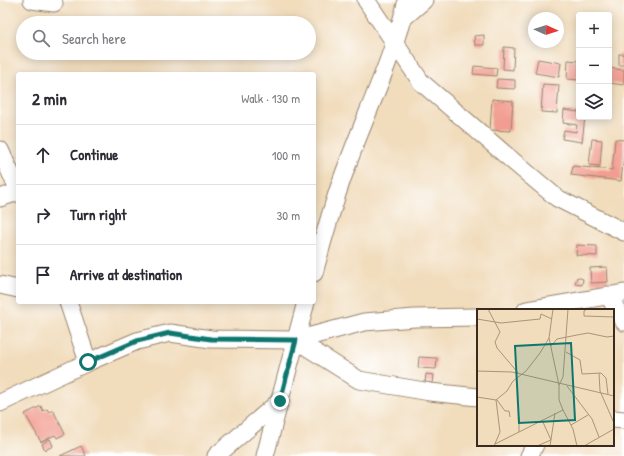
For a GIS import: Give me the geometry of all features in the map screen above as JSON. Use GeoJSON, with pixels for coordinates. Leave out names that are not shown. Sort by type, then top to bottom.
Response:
{"type":"FeatureCollection","features":[{"type":"Feature","properties":{"kind":"street"},"geometry":{"type":"LineString","coordinates":[[32,0],[54,3]]}},
{"type":"Feature","properties":{"kind":"street"},"geometry":{"type":"LineString","coordinates":[[366,0],[394,44],[421,82],[557,198],[624,232]]}},
{"type":"Feature","properties":{"kind":"street"},"geometry":{"type":"LineString","coordinates":[[316,266],[333,205],[394,44],[407,0]]}},
{"type":"Feature","properties":{"kind":"street"},"geometry":{"type":"LineString","coordinates":[[402,19],[424,0]]}},
{"type":"Feature","properties":{"kind":"street"},"geometry":{"type":"LineString","coordinates":[[0,150],[16,186]]}},
{"type":"Feature","properties":{"kind":"street"},"geometry":{"type":"LineString","coordinates":[[0,198],[16,192]]}},
{"type":"Feature","properties":{"kind":"street"},"geometry":{"type":"LineString","coordinates":[[0,285],[16,288]]}},
{"type":"Feature","properties":{"kind":"street"},"geometry":{"type":"LineString","coordinates":[[534,309],[557,306],[616,294],[624,322]]}},
{"type":"Feature","properties":{"kind":"street"},"geometry":{"type":"LineString","coordinates":[[69,304],[88,362]]}},
{"type":"Feature","properties":{"kind":"street"},"geometry":{"type":"LineString","coordinates":[[265,456],[305,304]]}},
{"type":"Feature","properties":{"kind":"street"},"geometry":{"type":"LineString","coordinates":[[0,403],[137,341],[170,333],[211,339],[296,340],[364,322],[415,318],[477,317]]}},
{"type":"Feature","properties":{"kind":"street"},"geometry":{"type":"LineString","coordinates":[[296,340],[359,380],[430,392],[477,397]]}},
{"type":"Feature","properties":{"kind":"street"},"geometry":{"type":"LineString","coordinates":[[216,456],[280,401]]}},
{"type":"Feature","properties":{"kind":"street"},"geometry":{"type":"LineString","coordinates":[[614,419],[624,420]]}},
{"type":"Feature","properties":{"kind":"street"},"geometry":{"type":"LineString","coordinates":[[529,456],[535,446]]}},
{"type":"Feature","properties":{"kind":"building"},"geometry":{"type":"Polygon","coordinates":[[[484,35],[484,45],[475,45],[474,36],[484,35]]]}},
{"type":"Feature","properties":{"kind":"building"},"geometry":{"type":"Polygon","coordinates":[[[504,47],[514,48],[513,70],[503,69],[504,47]]]}},
{"type":"Feature","properties":{"kind":"building"},"geometry":{"type":"Polygon","coordinates":[[[619,54],[624,54],[624,65],[619,65],[619,54]]]}},
{"type":"Feature","properties":{"kind":"building"},"geometry":{"type":"Polygon","coordinates":[[[538,59],[561,63],[559,77],[535,73],[538,59]]]}},
{"type":"Feature","properties":{"kind":"building"},"geometry":{"type":"Polygon","coordinates":[[[568,60],[576,61],[576,80],[567,79],[568,60]]]}},
{"type":"Feature","properties":{"kind":"building"},"geometry":{"type":"Polygon","coordinates":[[[474,66],[497,68],[496,76],[473,74],[474,66]]]}},
{"type":"Feature","properties":{"kind":"building"},"geometry":{"type":"Polygon","coordinates":[[[612,68],[624,70],[624,85],[612,83],[612,68]]]}},
{"type":"Feature","properties":{"kind":"building"},"geometry":{"type":"Polygon","coordinates":[[[497,79],[515,80],[515,89],[496,88],[497,79]]]}},
{"type":"Feature","properties":{"kind":"building"},"geometry":{"type":"Polygon","coordinates":[[[543,84],[559,85],[557,113],[541,112],[543,84]]]}},
{"type":"Feature","properties":{"kind":"building"},"geometry":{"type":"Polygon","coordinates":[[[492,99],[513,101],[511,131],[490,130],[492,99]]]}},
{"type":"Feature","properties":{"kind":"building"},"geometry":{"type":"Polygon","coordinates":[[[564,110],[576,112],[576,120],[585,120],[582,142],[562,139],[564,130],[576,132],[577,125],[563,123],[564,110]]]}},
{"type":"Feature","properties":{"kind":"building"},"geometry":{"type":"Polygon","coordinates":[[[592,139],[602,140],[600,166],[589,165],[592,139]]]}},
{"type":"Feature","properties":{"kind":"building"},"geometry":{"type":"Polygon","coordinates":[[[615,139],[624,140],[621,181],[571,175],[573,166],[612,170],[615,139]]]}},
{"type":"Feature","properties":{"kind":"building"},"geometry":{"type":"Polygon","coordinates":[[[577,245],[597,246],[597,256],[576,255],[577,245]]]}},
{"type":"Feature","properties":{"kind":"building"},"geometry":{"type":"Polygon","coordinates":[[[607,267],[608,282],[591,283],[590,268],[607,267]]]}},
{"type":"Feature","properties":{"kind":"building"},"geometry":{"type":"Polygon","coordinates":[[[577,277],[583,279],[582,285],[575,284],[577,277]]]}},
{"type":"Feature","properties":{"kind":"building"},"geometry":{"type":"Polygon","coordinates":[[[419,357],[437,358],[436,369],[418,368],[419,357]]]}},
{"type":"Feature","properties":{"kind":"building"},"geometry":{"type":"Polygon","coordinates":[[[426,374],[434,375],[433,383],[425,382],[426,374]]]}},
{"type":"Feature","properties":{"kind":"building"},"geometry":{"type":"Polygon","coordinates":[[[41,406],[43,411],[47,409],[49,412],[53,410],[65,434],[57,438],[55,435],[41,442],[25,414],[41,406]]]}},
{"type":"Feature","properties":{"kind":"building"},"geometry":{"type":"Polygon","coordinates":[[[50,439],[53,446],[45,450],[42,444],[50,439]]]}},
{"type":"Feature","properties":{"kind":"building"},"geometry":{"type":"Polygon","coordinates":[[[81,446],[86,456],[60,456],[81,446]]]}},
{"type":"Feature","properties":{"kind":"route"},"geometry":{"type":"LineString","coordinates":[[88,362],[137,341],[170,333],[211,339],[296,340],[280,401]]}}]}
